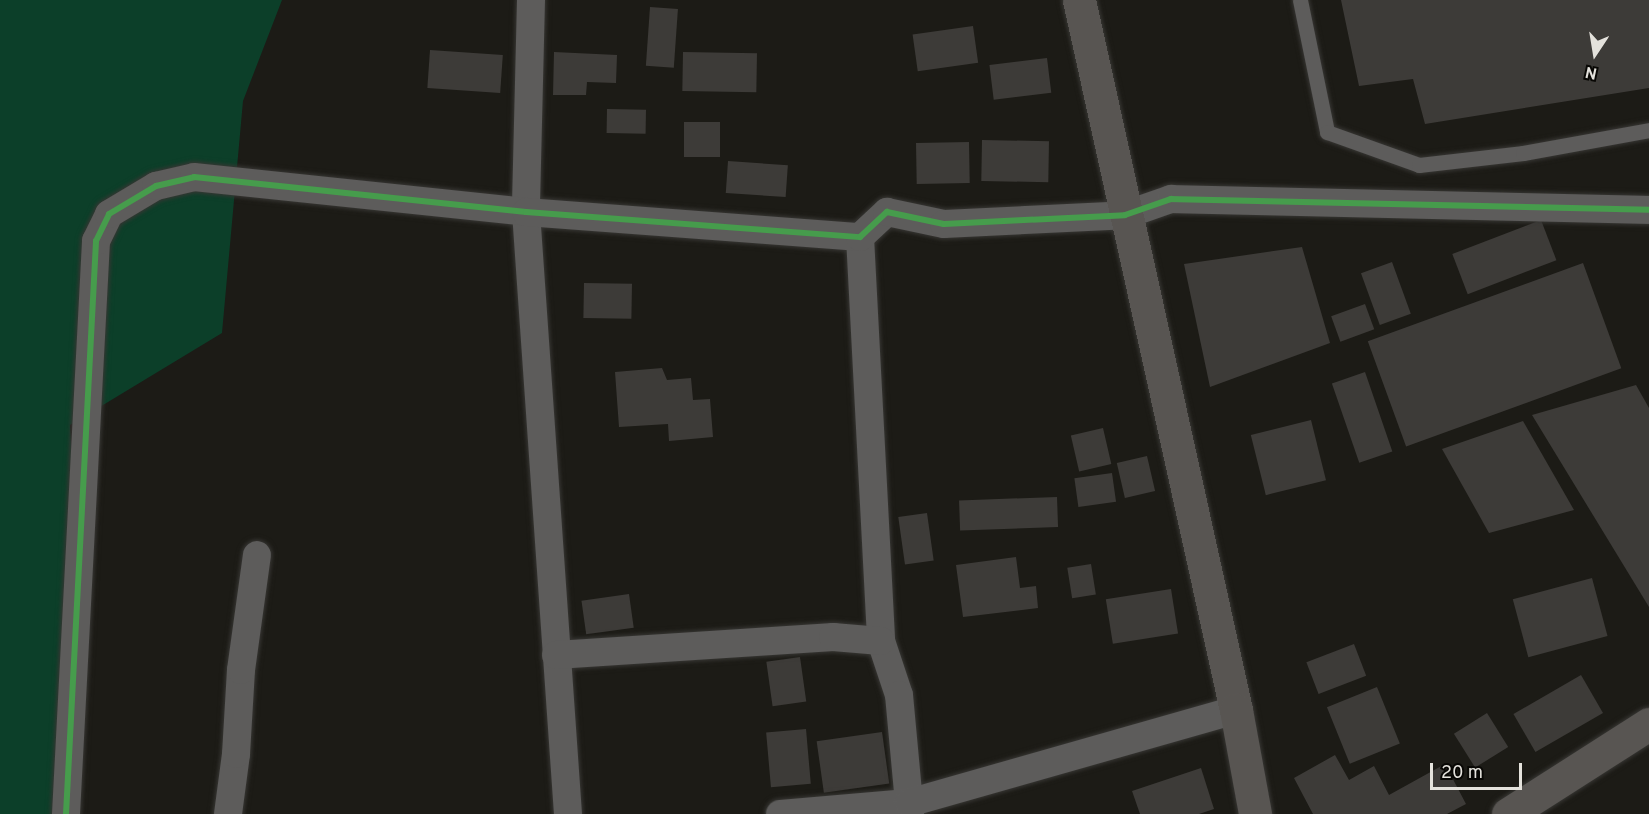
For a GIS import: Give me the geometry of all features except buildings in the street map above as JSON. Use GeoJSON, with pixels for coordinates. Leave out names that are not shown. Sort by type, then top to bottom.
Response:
{"type":"FeatureCollection","features":[{"type":"Feature","properties":{"kind":"street"},"geometry":{"type":"LineString","coordinates":[[531,0],[526,212],[568,814]]}},
{"type":"Feature","properties":{"kind":"street"},"geometry":{"type":"LineString","coordinates":[[1079,0],[1236,710],[1255,814]]}},
{"type":"Feature","properties":{"kind":"street"},"geometry":{"type":"LineString","coordinates":[[66,814],[96,242],[109,214],[156,186],[194,177],[526,212],[860,237],[887,212],[944,224],[1125,215],[1171,199],[1649,210]]}},
{"type":"Feature","properties":{"kind":"street"},"geometry":{"type":"LineString","coordinates":[[860,237],[881,641],[899,695],[909,809]]}},
{"type":"Feature","properties":{"kind":"street"},"geometry":{"type":"LineString","coordinates":[[228,814],[236,754],[242,670],[257,555]]}},
{"type":"Feature","properties":{"kind":"street"},"geometry":{"type":"LineString","coordinates":[[556,655],[833,638],[881,641]]}},
{"type":"Feature","properties":{"kind":"street"},"geometry":{"type":"LineString","coordinates":[[780,814],[909,809],[1236,710]]}},
{"type":"Feature","properties":{"kind":"street"},"geometry":{"type":"LineString","coordinates":[[1508,814],[1649,724]]}},
{"type":"Feature","properties":{"kind":"lane"},"geometry":{"type":"LineString","coordinates":[[1300,0],[1327,132],[1419,165],[1523,153],[1649,130]]}},
{"type":"Feature","properties":{"kind":"green space"},"geometry":{"type":"Polygon","coordinates":[[[0,0],[282,0],[243,101],[222,333],[70,425],[78,587],[66,814],[0,814],[0,0]]]}},
{"type":"Feature","properties":{"kind":"cycle path"},"geometry":{"type":"LineString","coordinates":[[66,814],[96,241],[109,214],[156,186],[194,177],[526,212],[860,237],[887,212],[944,224],[1125,215],[1171,199],[1649,210]]}}]}
